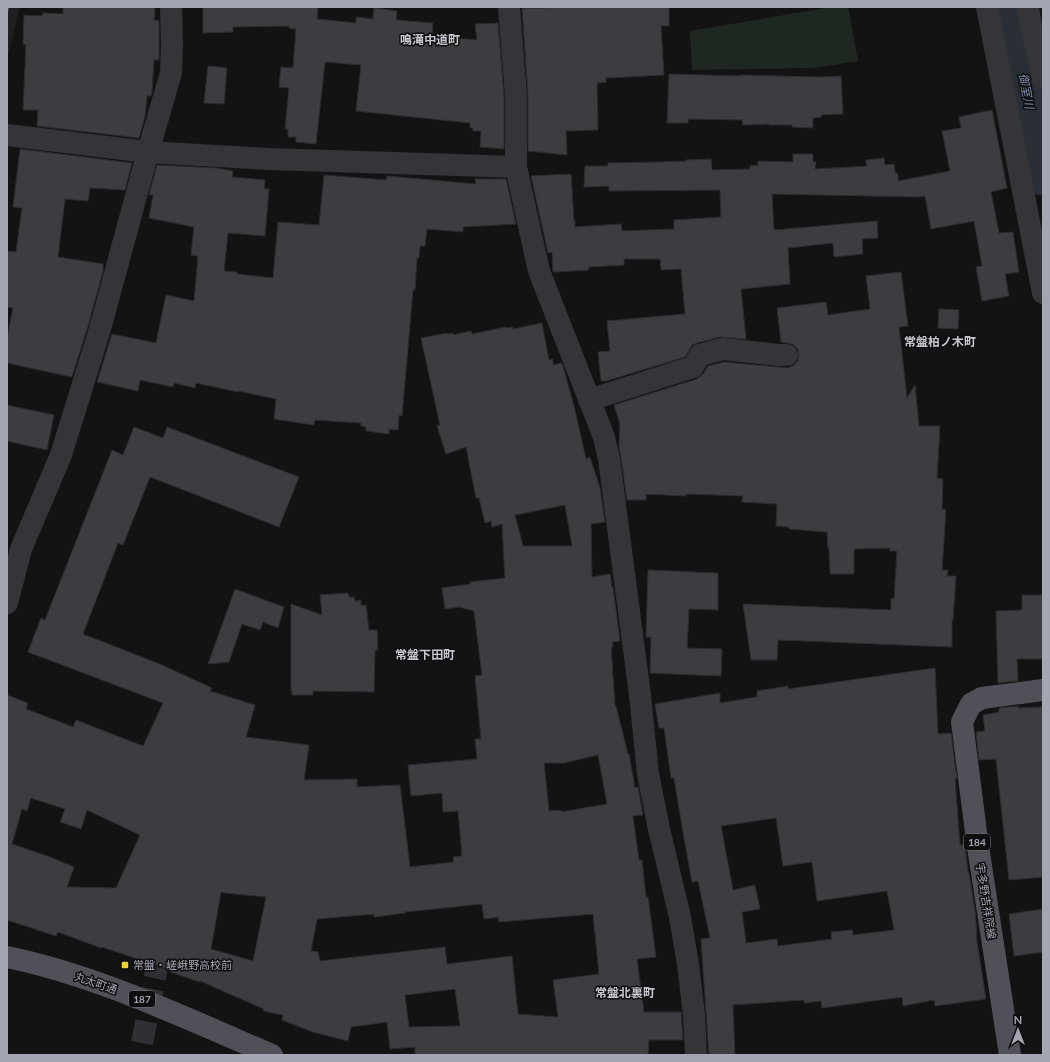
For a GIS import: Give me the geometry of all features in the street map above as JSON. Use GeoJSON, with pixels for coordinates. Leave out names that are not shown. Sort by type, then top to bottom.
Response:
{"type":"FeatureCollection","features":[{"type":"Feature","properties":{"kind":"main road","name":"宇多野吉祥院線"},"geometry":{"type":"LineString","coordinates":[[1010,1055],[977,840],[962,722],[971,704],[982,698],[1043,690]]}},
{"type":"Feature","properties":{"kind":"main road","name":"丸太町通"},"geometry":{"type":"LineString","coordinates":[[7,957],[36,963],[145,1000],[272,1055]]}},
{"type":"Feature","properties":{"kind":"street"},"geometry":{"type":"LineString","coordinates":[[7,603],[21,549],[61,455],[100,329],[171,72],[171,7]]}},
{"type":"Feature","properties":{"kind":"street"},"geometry":{"type":"LineString","coordinates":[[509,7],[516,96],[516,167],[539,272],[604,437],[609,459],[640,695],[648,774],[659,829],[680,917],[688,964],[694,1015],[696,1055]]}},
{"type":"Feature","properties":{"kind":"street"},"geometry":{"type":"LineString","coordinates":[[987,7],[1043,293]]}},
{"type":"Feature","properties":{"kind":"street"},"geometry":{"type":"LineString","coordinates":[[1028,7],[1043,78]]}},
{"type":"Feature","properties":{"kind":"street"},"geometry":{"type":"LineString","coordinates":[[7,135],[148,152],[269,159],[516,167]]}},
{"type":"Feature","properties":{"kind":"street"},"geometry":{"type":"LineString","coordinates":[[589,400],[693,367],[700,355],[723,349],[787,355]]}},
{"type":"Feature","properties":{"kind":"shaded area"},"geometry":{"type":"Polygon","coordinates":[[[7,7],[20,7],[7,60],[7,7]]]}},
{"type":"Feature","properties":{"kind":"shaded area"},"geometry":{"type":"Polygon","coordinates":[[[831,7],[848,7],[858,61],[815,68],[692,70],[690,31],[831,7]]]}},
{"type":"Feature","properties":{"kind":"building"},"geometry":{"type":"Polygon","coordinates":[[[63,7],[155,7],[154,20],[159,21],[159,60],[154,60],[152,92],[151,96],[147,96],[145,116],[139,138],[37,126],[38,110],[23,110],[26,45],[23,44],[24,15],[42,16],[43,13],[63,14],[63,7]]]}},
{"type":"Feature","properties":{"kind":"building"},"geometry":{"type":"Polygon","coordinates":[[[203,7],[318,7],[317,19],[356,23],[356,17],[373,19],[374,8],[397,11],[396,20],[433,23],[432,36],[477,40],[475,24],[498,23],[504,96],[504,149],[480,147],[481,131],[473,131],[473,128],[470,128],[470,123],[356,111],[361,65],[325,62],[316,144],[296,142],[296,137],[288,137],[288,129],[285,129],[289,88],[279,87],[281,67],[293,68],[296,29],[289,28],[289,26],[233,27],[233,32],[203,33],[203,7]]]}},
{"type":"Feature","properties":{"kind":"building"},"geometry":{"type":"Polygon","coordinates":[[[669,7],[669,26],[661,26],[664,75],[606,78],[606,82],[597,83],[598,130],[566,131],[567,155],[528,151],[528,95],[522,8],[669,7]]]}},
{"type":"Feature","properties":{"kind":"building"},"geometry":{"type":"Polygon","coordinates":[[[208,66],[227,68],[224,104],[204,103],[208,66]]]}},
{"type":"Feature","properties":{"kind":"building"},"geometry":{"type":"Polygon","coordinates":[[[669,74],[821,77],[841,76],[843,114],[821,115],[822,117],[813,118],[813,128],[769,124],[743,125],[742,120],[688,119],[688,123],[667,123],[669,74]]]}},
{"type":"Feature","properties":{"kind":"building"},"geometry":{"type":"Polygon","coordinates":[[[992,110],[1007,188],[991,192],[999,233],[1013,232],[1019,272],[1005,274],[1009,296],[982,301],[976,267],[982,266],[974,221],[931,229],[925,196],[772,194],[774,230],[877,221],[878,238],[862,239],[863,254],[834,257],[833,243],[788,248],[790,284],[741,289],[746,339],[720,337],[697,343],[692,345],[685,357],[606,381],[601,381],[598,352],[610,351],[607,321],[685,314],[681,269],[661,270],[660,259],[624,259],[624,265],[588,267],[589,270],[553,272],[552,252],[548,253],[531,176],[571,174],[575,227],[621,224],[622,231],[674,229],[674,220],[721,217],[720,190],[609,191],[609,186],[584,187],[585,166],[608,166],[608,163],[711,159],[712,170],[750,169],[750,166],[758,165],[758,161],[793,162],[793,154],[813,154],[813,162],[816,162],[815,169],[867,166],[866,160],[884,158],[885,165],[894,164],[895,173],[898,173],[898,181],[950,171],[942,131],[961,128],[959,117],[992,110]]]}},
{"type":"Feature","properties":{"kind":"building"},"geometry":{"type":"Polygon","coordinates":[[[20,149],[132,163],[125,190],[90,188],[88,201],[65,199],[58,257],[103,264],[103,271],[88,326],[72,377],[7,363],[7,338],[13,308],[7,307],[7,251],[16,252],[22,208],[13,207],[20,149]]]}},
{"type":"Feature","properties":{"kind":"building"},"geometry":{"type":"Polygon","coordinates":[[[157,165],[217,168],[233,171],[232,177],[265,180],[264,189],[269,189],[265,236],[228,233],[224,271],[237,272],[237,274],[273,278],[278,222],[319,225],[324,175],[386,180],[387,176],[476,184],[475,179],[506,179],[516,224],[463,227],[463,232],[427,229],[425,246],[420,246],[419,258],[417,258],[402,416],[399,415],[398,430],[389,429],[389,434],[366,431],[366,427],[361,426],[361,423],[315,420],[314,425],[274,419],[276,399],[238,391],[196,383],[195,388],[174,383],[173,387],[140,380],[138,391],[97,382],[112,334],[156,343],[166,295],[194,301],[198,256],[191,255],[194,227],[149,218],[153,195],[149,195],[157,165]]]}},
{"type":"Feature","properties":{"kind":"building"},"geometry":{"type":"Polygon","coordinates":[[[901,272],[908,326],[899,327],[907,398],[915,385],[919,426],[940,426],[937,478],[943,479],[942,509],[946,509],[942,570],[948,570],[947,576],[956,576],[952,620],[952,647],[778,640],[777,660],[751,660],[743,604],[891,610],[891,598],[894,599],[897,551],[890,551],[889,548],[854,549],[854,574],[830,574],[827,532],[789,529],[789,527],[776,526],[777,504],[742,502],[743,496],[686,494],[686,496],[646,494],[646,500],[627,500],[619,446],[620,424],[614,405],[697,379],[704,373],[708,366],[724,362],[787,368],[793,366],[798,361],[798,349],[793,344],[781,342],[777,308],[826,302],[828,315],[870,309],[866,276],[901,272]]]}},
{"type":"Feature","properties":{"kind":"building"},"geometry":{"type":"Polygon","coordinates":[[[939,309],[959,310],[958,329],[938,328],[939,309]]]}},
{"type":"Feature","properties":{"kind":"building"},"geometry":{"type":"Polygon","coordinates":[[[542,323],[549,360],[553,359],[553,365],[562,363],[574,406],[586,459],[590,457],[600,488],[605,522],[591,524],[592,577],[610,574],[613,587],[620,641],[612,642],[613,647],[611,647],[615,706],[629,754],[635,788],[638,787],[643,815],[633,816],[639,860],[642,860],[646,897],[648,897],[656,957],[637,959],[644,1012],[681,1012],[683,1040],[649,1040],[648,1055],[415,1055],[415,1047],[390,1049],[387,1022],[351,1027],[348,1041],[313,1032],[282,1020],[283,1015],[263,1011],[264,1009],[200,981],[170,972],[170,970],[102,947],[101,948],[58,932],[56,936],[7,920],[7,695],[28,703],[26,709],[73,727],[76,720],[143,746],[163,703],[28,652],[41,618],[45,620],[112,450],[123,455],[134,427],[163,438],[167,427],[299,477],[279,527],[150,477],[123,545],[118,543],[83,634],[162,665],[212,688],[210,691],[255,705],[246,737],[309,745],[304,780],[357,779],[357,787],[400,785],[410,867],[454,862],[453,857],[462,856],[458,811],[443,812],[442,793],[411,796],[408,765],[477,759],[475,739],[481,739],[475,676],[482,675],[474,611],[459,607],[445,609],[442,588],[470,584],[470,582],[505,578],[502,524],[492,527],[491,521],[485,523],[479,498],[476,498],[466,447],[446,454],[437,426],[440,425],[421,338],[447,333],[453,333],[453,335],[471,331],[472,334],[506,327],[512,327],[513,329],[542,323]],[[565,505],[515,515],[523,546],[572,546],[565,505]],[[598,755],[564,763],[544,763],[549,811],[561,810],[561,812],[607,804],[598,755]],[[31,798],[27,811],[22,809],[12,844],[74,867],[67,887],[116,888],[140,835],[87,810],[81,829],[60,822],[65,809],[31,798]],[[221,892],[211,949],[253,961],[266,897],[221,892]],[[482,904],[374,917],[374,914],[317,919],[311,951],[318,952],[320,961],[445,947],[447,964],[512,956],[518,1014],[558,1017],[553,980],[599,974],[593,914],[499,922],[498,917],[484,919],[482,904]],[[455,989],[405,995],[409,1027],[460,1026],[455,989]]]}},
{"type":"Feature","properties":{"kind":"building"},"geometry":{"type":"Polygon","coordinates":[[[7,405],[54,415],[47,450],[7,441],[7,405]]]}},
{"type":"Feature","properties":{"kind":"building"},"geometry":{"type":"Polygon","coordinates":[[[648,570],[718,573],[718,610],[689,609],[687,648],[722,649],[721,676],[650,673],[651,637],[646,637],[648,570]]]}},
{"type":"Feature","properties":{"kind":"building"},"geometry":{"type":"Polygon","coordinates":[[[235,589],[284,607],[278,628],[263,622],[260,630],[242,624],[229,662],[208,664],[235,589]]]}},
{"type":"Feature","properties":{"kind":"building"},"geometry":{"type":"Polygon","coordinates":[[[348,593],[349,597],[354,597],[355,601],[361,600],[361,606],[366,605],[369,630],[377,630],[378,650],[375,650],[374,692],[313,691],[313,695],[292,695],[291,604],[322,615],[320,595],[348,593]]]}},
{"type":"Feature","properties":{"kind":"building"},"geometry":{"type":"Polygon","coordinates":[[[1022,595],[1043,595],[1043,659],[1017,659],[1018,681],[998,683],[996,611],[1022,610],[1022,595]]]}},
{"type":"Feature","properties":{"kind":"building"},"geometry":{"type":"Polygon","coordinates":[[[935,668],[938,734],[951,733],[957,779],[955,779],[960,845],[965,845],[968,873],[975,910],[976,935],[986,999],[935,1006],[934,1000],[903,1006],[902,997],[822,1008],[821,1001],[804,1003],[804,1000],[733,1005],[735,1055],[709,1055],[701,939],[710,938],[698,881],[692,882],[674,778],[671,778],[664,728],[659,728],[655,704],[720,693],[720,703],[757,697],[757,691],[788,686],[788,689],[935,668]],[[776,818],[721,826],[733,890],[755,885],[760,909],[742,912],[746,943],[777,939],[778,946],[832,939],[831,932],[852,930],[853,935],[894,930],[887,891],[817,901],[812,862],[783,866],[776,818]]]}},
{"type":"Feature","properties":{"kind":"building"},"geometry":{"type":"Polygon","coordinates":[[[1018,706],[1018,708],[1043,707],[1043,877],[1009,880],[996,759],[979,760],[976,732],[985,731],[983,715],[999,712],[999,708],[1018,706]]]}},
{"type":"Feature","properties":{"kind":"building"},"geometry":{"type":"Polygon","coordinates":[[[1043,909],[1043,952],[1014,956],[1009,914],[1043,909]]]}},
{"type":"Feature","properties":{"kind":"waterway","name":"御室川"},"geometry":{"type":"LineString","coordinates":[[1009,7],[1043,175]]}},
{"type":"Feature","properties":{"kind":"tunnel"},"geometry":{"type":"LineString","coordinates":[[142,1043],[157,967]]}},
{"type":"Feature","properties":{"kind":"tram line"},"geometry":{"type":"LineString","coordinates":[[7,14],[9,7]]}},
{"type":"Feature","properties":{"kind":"place","name":"常盤・嵯峨野高校前"},"geometry":{"type":"Point","coordinates":[125,965]}},
{"type":"Feature","properties":{"kind":"district","name":"鳴滝中道町"},"geometry":{"type":"Point","coordinates":[430,40]}},
{"type":"Feature","properties":{"kind":"district","name":"常盤柏ノ木町"},"geometry":{"type":"Point","coordinates":[940,342]}},
{"type":"Feature","properties":{"kind":"district","name":"常盤下田町"},"geometry":{"type":"Point","coordinates":[425,655]}},
{"type":"Feature","properties":{"kind":"district","name":"常盤北裏町"},"geometry":{"type":"Point","coordinates":[625,993]}}]}
